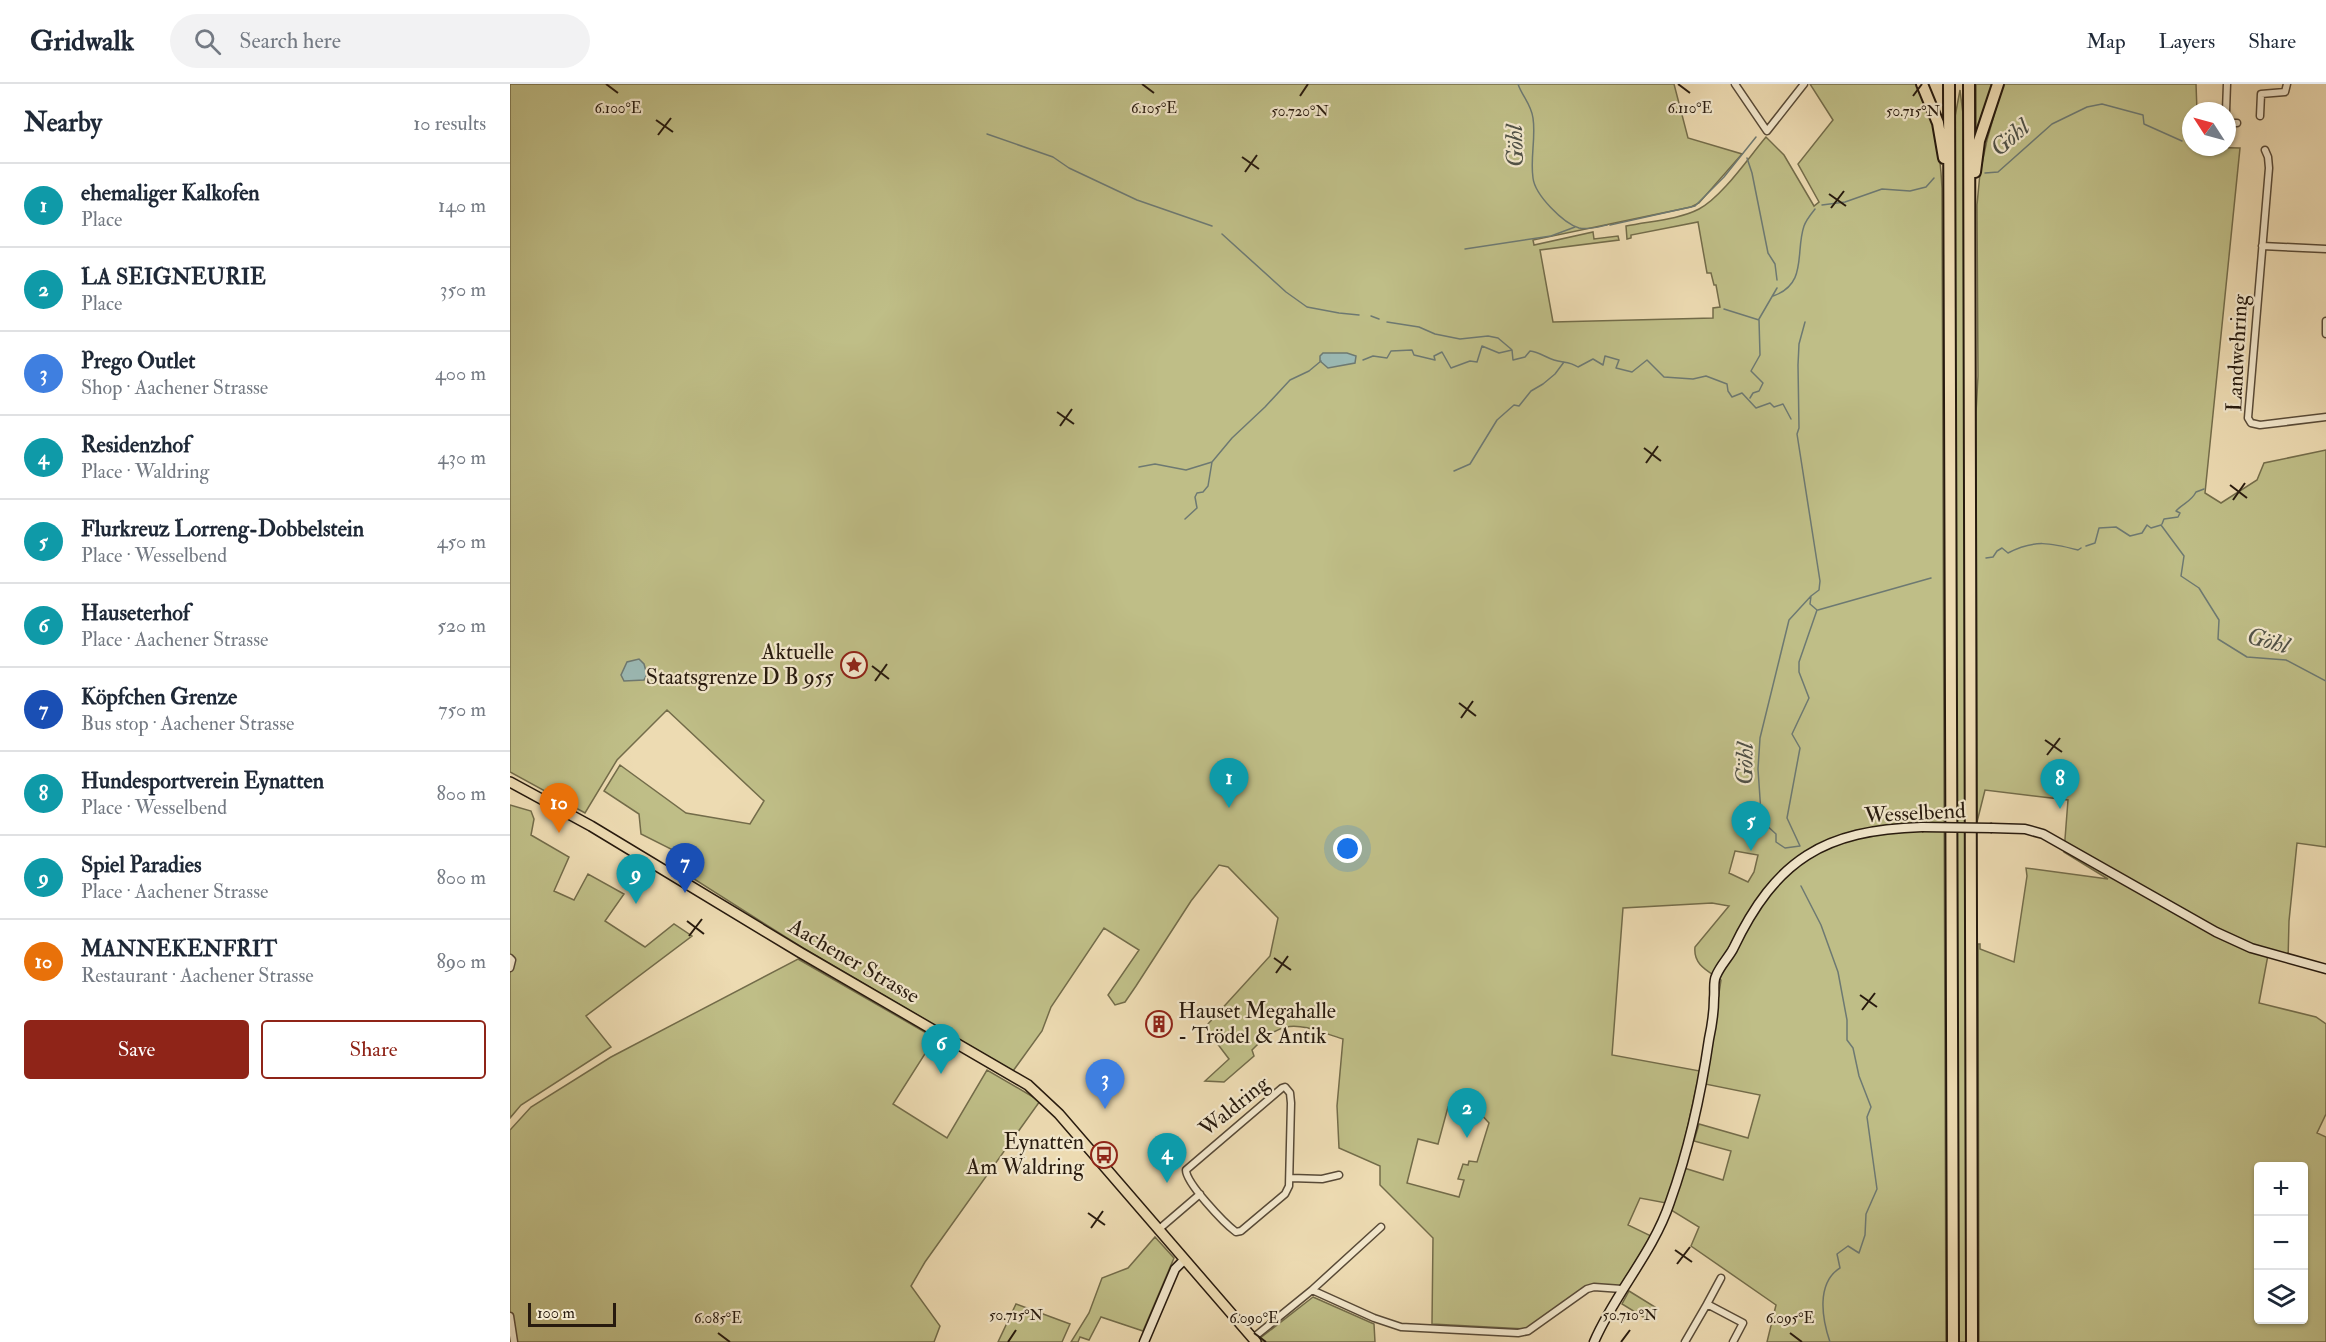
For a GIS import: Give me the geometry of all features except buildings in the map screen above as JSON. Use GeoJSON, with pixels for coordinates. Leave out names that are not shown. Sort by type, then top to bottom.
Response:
{"type":"FeatureCollection","features":[{"type":"Feature","properties":{"kind":"highway"},"geometry":{"type":"LineString","coordinates":[[1922,84],[1938,123],[1949,176]]}},
{"type":"Feature","properties":{"kind":"highway"},"geometry":{"type":"LineString","coordinates":[[1949,84],[1953,1342]]}},
{"type":"Feature","properties":{"kind":"highway"},"geometry":{"type":"LineString","coordinates":[[1969,84],[1972,1342]]}},
{"type":"Feature","properties":{"kind":"highway"},"geometry":{"type":"LineString","coordinates":[[1969,199],[1975,180],[1979,141],[1998,84]]}},
{"type":"Feature","properties":{"kind":"main road","name":"Aachener Strasse"},"geometry":{"type":"LineString","coordinates":[[514,784],[626,846],[801,953],[1028,1085],[1059,1114],[1254,1340]]}},
{"type":"Feature","properties":{"kind":"street"},"geometry":{"type":"LineString","coordinates":[[1735,84],[1767,131],[1804,84]]}},
{"type":"Feature","properties":{"kind":"street"},"geometry":{"type":"LineString","coordinates":[[2226,102],[2227,84]]}},
{"type":"Feature","properties":{"kind":"street"},"geometry":{"type":"LineString","coordinates":[[2260,116],[2261,94],[2285,92],[2287,84]]}},
{"type":"Feature","properties":{"kind":"street","name":"Landwehring"},"geometry":{"type":"LineString","coordinates":[[2265,150],[2269,168],[2248,418],[2251,423],[2260,425],[2326,417]]}},
{"type":"Feature","properties":{"kind":"street"},"geometry":{"type":"LineString","coordinates":[[2262,246],[2326,249]]}},
{"type":"Feature","properties":{"kind":"street"},"geometry":{"type":"LineString","coordinates":[[2326,321],[2326,334]]}},
{"type":"Feature","properties":{"kind":"street","name":"Wesselbend"},"geometry":{"type":"LineString","coordinates":[[1594,1342],[1622,1289],[1652,1241],[1670,1203],[1700,1096],[1714,1001],[1714,978],[1732,950],[1746,921],[1773,884],[1814,851],[1842,838],[1871,830],[1922,827],[2025,829],[2043,834],[2216,932],[2252,948],[2326,969]]}},
{"type":"Feature","properties":{"kind":"street"},"geometry":{"type":"LineString","coordinates":[[510,958],[512,960],[510,968]]}},
{"type":"Feature","properties":{"kind":"street","name":"Waldring"},"geometry":{"type":"LineString","coordinates":[[1282,1088],[1287,1089],[1290,1093],[1291,1103],[1291,1178],[1285,1194],[1241,1231],[1236,1232],[1187,1178],[1186,1170],[1282,1088]]}},
{"type":"Feature","properties":{"kind":"street"},"geometry":{"type":"LineString","coordinates":[[1291,1178],[1322,1179],[1339,1174]]}},
{"type":"Feature","properties":{"kind":"street"},"geometry":{"type":"LineString","coordinates":[[1158,1230],[1200,1194]]}},
{"type":"Feature","properties":{"kind":"street"},"geometry":{"type":"LineString","coordinates":[[1254,1340],[1381,1227]]}},
{"type":"Feature","properties":{"kind":"street"},"geometry":{"type":"LineString","coordinates":[[1144,1342],[1175,1269],[1184,1260]]}},
{"type":"Feature","properties":{"kind":"street"},"geometry":{"type":"LineString","coordinates":[[1685,1342],[1721,1278]]}},
{"type":"Feature","properties":{"kind":"street"},"geometry":{"type":"LineString","coordinates":[[1312,1290],[1374,1318],[1401,1327],[1518,1333],[1528,1331],[1594,1287],[1622,1289]]}},
{"type":"Feature","properties":{"kind":"street"},"geometry":{"type":"LineString","coordinates":[[1707,1304],[1743,1323],[1733,1342]]}},
{"type":"Feature","properties":{"kind":"street"},"geometry":{"type":"LineString","coordinates":[[510,1316],[514,1342]]}},
{"type":"Feature","properties":{"kind":"shaded area"},"geometry":{"type":"Polygon","coordinates":[[[510,84],[1674,84],[1688,138],[1742,154],[1699,203],[1691,207],[1533,240],[1534,245],[1593,232],[1594,239],[1618,236],[1619,240],[1540,250],[1553,322],[1713,318],[1713,308],[1720,307],[1716,285],[1714,285],[1711,273],[1707,273],[1698,222],[1631,235],[1631,238],[1627,239],[1626,226],[1673,218],[1699,209],[1717,196],[1766,137],[1784,155],[1814,206],[1819,202],[1798,164],[1833,120],[1810,84],[1918,84],[1936,135],[1942,188],[1946,1342],[1767,1342],[1776,1305],[1691,1246],[1699,1227],[1671,1210],[1684,1168],[1723,1180],[1731,1151],[1694,1141],[1699,1124],[1748,1138],[1760,1095],[1705,1084],[1721,980],[1699,963],[1695,947],[1729,906],[1712,903],[1623,908],[1612,1055],[1700,1071],[1679,1166],[1666,1203],[1640,1198],[1628,1225],[1651,1236],[1617,1292],[1593,1289],[1526,1329],[1432,1324],[1433,1238],[1380,1185],[1380,1166],[1339,1148],[1337,1106],[1343,1039],[1305,1027],[1285,1027],[1264,1039],[1252,1050],[1254,1056],[1224,1082],[1205,1081],[1229,1059],[1207,1030],[1207,1025],[1270,956],[1278,918],[1228,867],[1219,865],[1191,901],[1125,1002],[1115,1005],[1108,995],[1139,950],[1104,928],[1051,1007],[1042,1031],[1013,1071],[803,948],[672,865],[671,861],[675,851],[641,834],[639,814],[604,791],[620,765],[686,813],[750,824],[764,801],[667,710],[617,760],[585,813],[510,772],[510,84]],[[1735,851],[1729,873],[1748,882],[1754,872],[1758,855],[1735,851]],[[1448,1107],[1438,1144],[1418,1139],[1407,1183],[1459,1197],[1464,1180],[1458,1179],[1463,1164],[1468,1165],[1469,1161],[1477,1162],[1489,1123],[1478,1111],[1448,1107]]]}},
{"type":"Feature","properties":{"kind":"shaded area"},"geometry":{"type":"Polygon","coordinates":[[[1976,84],[1994,84],[1976,134],[1976,84]]]}},
{"type":"Feature","properties":{"kind":"shaded area"},"geometry":{"type":"Polygon","coordinates":[[[2003,84],[2196,84],[2197,102],[2182,102],[2182,156],[2236,156],[2236,148],[2240,148],[2205,493],[2221,503],[2257,480],[2264,463],[2326,450],[2326,847],[2297,843],[2289,921],[2288,961],[2268,955],[2259,1003],[2316,1017],[2326,1024],[2326,1114],[2317,1133],[2326,1137],[2326,1342],[1979,1342],[1978,944],[1980,944],[1980,949],[2014,962],[2027,876],[2026,868],[2108,879],[2064,852],[2068,800],[1985,790],[1977,822],[1976,413],[1978,376],[1977,205],[1980,173],[2003,84]]]}},
{"type":"Feature","properties":{"kind":"shaded area"},"geometry":{"type":"Polygon","coordinates":[[[1960,90],[1965,130],[1969,1342],[1956,1342],[1954,122],[1960,90]]]}},
{"type":"Feature","properties":{"kind":"shaded area"},"geometry":{"type":"Polygon","coordinates":[[[510,805],[531,811],[534,819],[531,835],[569,857],[554,891],[574,900],[588,874],[624,894],[605,921],[645,947],[674,924],[692,936],[586,1016],[611,1047],[521,1105],[510,1118],[510,973],[513,962],[510,957],[510,805]]]}},
{"type":"Feature","properties":{"kind":"shaded area"},"geometry":{"type":"Polygon","coordinates":[[[798,959],[935,1038],[893,1104],[947,1138],[987,1070],[1040,1101],[925,1262],[911,1286],[940,1326],[934,1342],[510,1342],[510,1130],[531,1107],[611,1057],[798,959]]]}},
{"type":"Feature","properties":{"kind":"shaded area"},"geometry":{"type":"Polygon","coordinates":[[[1155,1237],[1174,1258],[1143,1331],[1101,1317],[1089,1340],[1080,1337],[1078,1342],[1071,1342],[1089,1313],[1102,1278],[1128,1268],[1155,1237]]]}},
{"type":"Feature","properties":{"kind":"shaded area"},"geometry":{"type":"Polygon","coordinates":[[[1629,1291],[1655,1307],[1648,1320],[1622,1304],[1629,1291]]]}},
{"type":"Feature","properties":{"kind":"shaded area"},"geometry":{"type":"Polygon","coordinates":[[[1313,1297],[1374,1324],[1375,1342],[1262,1342],[1259,1339],[1313,1297]]]}},
{"type":"Feature","properties":{"kind":"shaded area"},"geometry":{"type":"Polygon","coordinates":[[[1016,1304],[1070,1324],[1062,1342],[998,1342],[1016,1304]]]}},
{"type":"Feature","properties":{"kind":"water"},"geometry":{"type":"Polygon","coordinates":[[[1323,353],[1347,353],[1356,356],[1355,363],[1328,368],[1320,361],[1323,353]]]}},
{"type":"Feature","properties":{"kind":"water"},"geometry":{"type":"Polygon","coordinates":[[[639,659],[644,664],[647,675],[644,680],[624,681],[621,675],[627,662],[639,659]]]}},
{"type":"Feature","properties":{"kind":"waterway","name":"Göhl"},"geometry":{"type":"LineString","coordinates":[[1518,84],[1533,118],[1533,178],[1544,200],[1565,220],[1579,228],[1607,225]]}},
{"type":"Feature","properties":{"kind":"waterway","name":"Göhl"},"geometry":{"type":"LineString","coordinates":[[1985,173],[1998,172],[2052,124],[2087,107],[2102,104],[2143,115],[2144,124],[2182,141]]}},
{"type":"Feature","properties":{"kind":"waterway"},"geometry":{"type":"LineString","coordinates":[[987,134],[1053,157],[1069,168],[1137,200],[1212,226]]}},
{"type":"Feature","properties":{"kind":"waterway"},"geometry":{"type":"LineString","coordinates":[[1610,225],[1695,206],[1724,177],[1756,137]]}},
{"type":"Feature","properties":{"kind":"waterway"},"geometry":{"type":"LineString","coordinates":[[1747,158],[1768,253],[1775,264],[1777,280]]}},
{"type":"Feature","properties":{"kind":"waterway","name":"Göhl"},"geometry":{"type":"LineString","coordinates":[[1822,205],[1845,202],[1882,189],[1910,191],[1926,187],[1934,178]]}},
{"type":"Feature","properties":{"kind":"waterway","name":"Göhl"},"geometry":{"type":"LineString","coordinates":[[1773,296],[1784,291],[1796,275],[1804,226],[1815,209]]}},
{"type":"Feature","properties":{"kind":"waterway","name":"Göhl"},"geometry":{"type":"LineString","coordinates":[[1465,249],[1551,236],[1575,227]]}},
{"type":"Feature","properties":{"kind":"waterway"},"geometry":{"type":"LineString","coordinates":[[1222,234],[1286,292],[1307,307],[1359,315]]}},
{"type":"Feature","properties":{"kind":"waterway"},"geometry":{"type":"LineString","coordinates":[[1759,319],[1777,288]]}},
{"type":"Feature","properties":{"kind":"waterway","name":"Göhl"},"geometry":{"type":"LineString","coordinates":[[1724,309],[1759,320],[1760,355],[1751,371],[1763,383],[1759,391],[1753,393],[1750,398]]}},
{"type":"Feature","properties":{"kind":"waterway"},"geometry":{"type":"LineString","coordinates":[[1371,316],[1379,319]]}},
{"type":"Feature","properties":{"kind":"waterway"},"geometry":{"type":"LineString","coordinates":[[1387,322],[1419,327],[1435,334],[1460,339],[1488,336],[1498,338],[1511,349]]}},
{"type":"Feature","properties":{"kind":"waterway","name":"Göhl"},"geometry":{"type":"LineString","coordinates":[[1805,322],[1799,344],[1799,428],[1797,434],[1820,581],[1819,590],[1811,596],[1810,604],[1817,610]]}},
{"type":"Feature","properties":{"kind":"waterway","name":"Göhl"},"geometry":{"type":"LineString","coordinates":[[1363,360],[1373,356],[1387,358],[1391,351],[1412,350],[1414,355],[1435,360],[1434,356],[1442,352],[1451,368],[1470,361],[1477,362],[1482,346],[1499,353],[1512,350],[1513,360],[1525,357],[1530,351],[1578,367],[1593,359],[1603,365],[1605,356],[1619,360],[1616,368],[1632,372],[1647,360],[1664,377],[1693,379],[1706,376],[1727,384],[1732,397],[1742,393],[1756,408],[1770,403],[1774,407],[1783,404],[1791,419]]}},
{"type":"Feature","properties":{"kind":"waterway"},"geometry":{"type":"LineString","coordinates":[[1139,467],[1155,464],[1186,470],[1212,462],[1232,438],[1290,380],[1309,371],[1321,361]]}},
{"type":"Feature","properties":{"kind":"waterway","name":"Göhl"},"geometry":{"type":"LineString","coordinates":[[1454,471],[1470,464],[1497,420],[1514,405],[1519,406],[1531,391],[1555,374],[1564,362]]}},
{"type":"Feature","properties":{"kind":"waterway"},"geometry":{"type":"LineString","coordinates":[[1185,519],[1197,508],[1195,497],[1197,493],[1203,492],[1208,486],[1212,462]]}},
{"type":"Feature","properties":{"kind":"waterway"},"geometry":{"type":"LineString","coordinates":[[2162,524],[2164,519],[2178,517],[2180,513],[2176,511],[2196,492],[2204,489]]}},
{"type":"Feature","properties":{"kind":"waterway","name":"Göhl"},"geometry":{"type":"LineString","coordinates":[[2086,546],[2095,543],[2099,528],[2116,527],[2130,536],[2142,533],[2147,525],[2151,528],[2161,525],[2184,556],[2181,576],[2199,588],[2219,620],[2218,639],[2247,657],[2286,660],[2326,681]]}},
{"type":"Feature","properties":{"kind":"waterway","name":"Göhl"},"geometry":{"type":"LineString","coordinates":[[1986,558],[1993,557],[2002,548],[2008,553],[2034,544],[2051,544],[2078,550],[2081,548]]}},
{"type":"Feature","properties":{"kind":"waterway","name":"Göhl"},"geometry":{"type":"LineString","coordinates":[[1818,610],[1931,578]]}},
{"type":"Feature","properties":{"kind":"waterway","name":"Göhl"},"geometry":{"type":"LineString","coordinates":[[1811,596],[1789,620],[1760,738],[1758,769],[1761,813],[1764,823],[1776,834],[1776,842],[1785,848],[1800,846],[1787,818],[1800,748],[1792,734],[1809,698],[1799,672],[1799,662],[1817,610]]}},
{"type":"Feature","properties":{"kind":"waterway","name":"Göhl"},"geometry":{"type":"LineString","coordinates":[[1801,886],[1821,925],[1838,972],[1847,1020],[1847,1040],[1853,1048],[1859,1076],[1871,1107],[1867,1117],[1877,1189],[1866,1214],[1865,1235],[1859,1253],[1848,1246],[1837,1254],[1840,1268],[1832,1275],[1824,1292],[1823,1312],[1830,1342]]}},
{"type":"Feature","properties":{"kind":"place","name":"Aktuelle Staatsgrenze D B 955"},"geometry":{"type":"Point","coordinates":[854,665]}},
{"type":"Feature","properties":{"kind":"place","name":"ehemaliger Kalkofen"},"geometry":{"type":"Point","coordinates":[1229,808]}},
{"type":"Feature","properties":{"kind":"place","name":"Hundesportverein Eynatten"},"geometry":{"type":"Point","coordinates":[2060,809]}},
{"type":"Feature","properties":{"kind":"place","name":"MANNEKENFRIT"},"geometry":{"type":"Point","coordinates":[559,833]}},
{"type":"Feature","properties":{"kind":"place","name":"Flurkreuz Lorreng-Dobbelstein"},"geometry":{"type":"Point","coordinates":[1751,851]}},
{"type":"Feature","properties":{"kind":"place","name":"Köpfchen Grenze"},"geometry":{"type":"Point","coordinates":[685,893]}},
{"type":"Feature","properties":{"kind":"place","name":"Spiel Paradies"},"geometry":{"type":"Point","coordinates":[636,904]}},
{"type":"Feature","properties":{"kind":"place","name":"Hauset Megahalle - Trödel & Antik"},"geometry":{"type":"Point","coordinates":[1159,1024]}},
{"type":"Feature","properties":{"kind":"place","name":"Hauseterhof"},"geometry":{"type":"Point","coordinates":[941,1074]}},
{"type":"Feature","properties":{"kind":"place","name":"Prego Outlet"},"geometry":{"type":"Point","coordinates":[1105,1109]}},
{"type":"Feature","properties":{"kind":"place","name":"LA SEIGNEURIE"},"geometry":{"type":"Point","coordinates":[1467,1138]}},
{"type":"Feature","properties":{"kind":"place","name":"Eynatten Am Waldring"},"geometry":{"type":"Point","coordinates":[1104,1155]}},
{"type":"Feature","properties":{"kind":"place","name":"Residenzhof"},"geometry":{"type":"Point","coordinates":[1167,1183]}}]}
